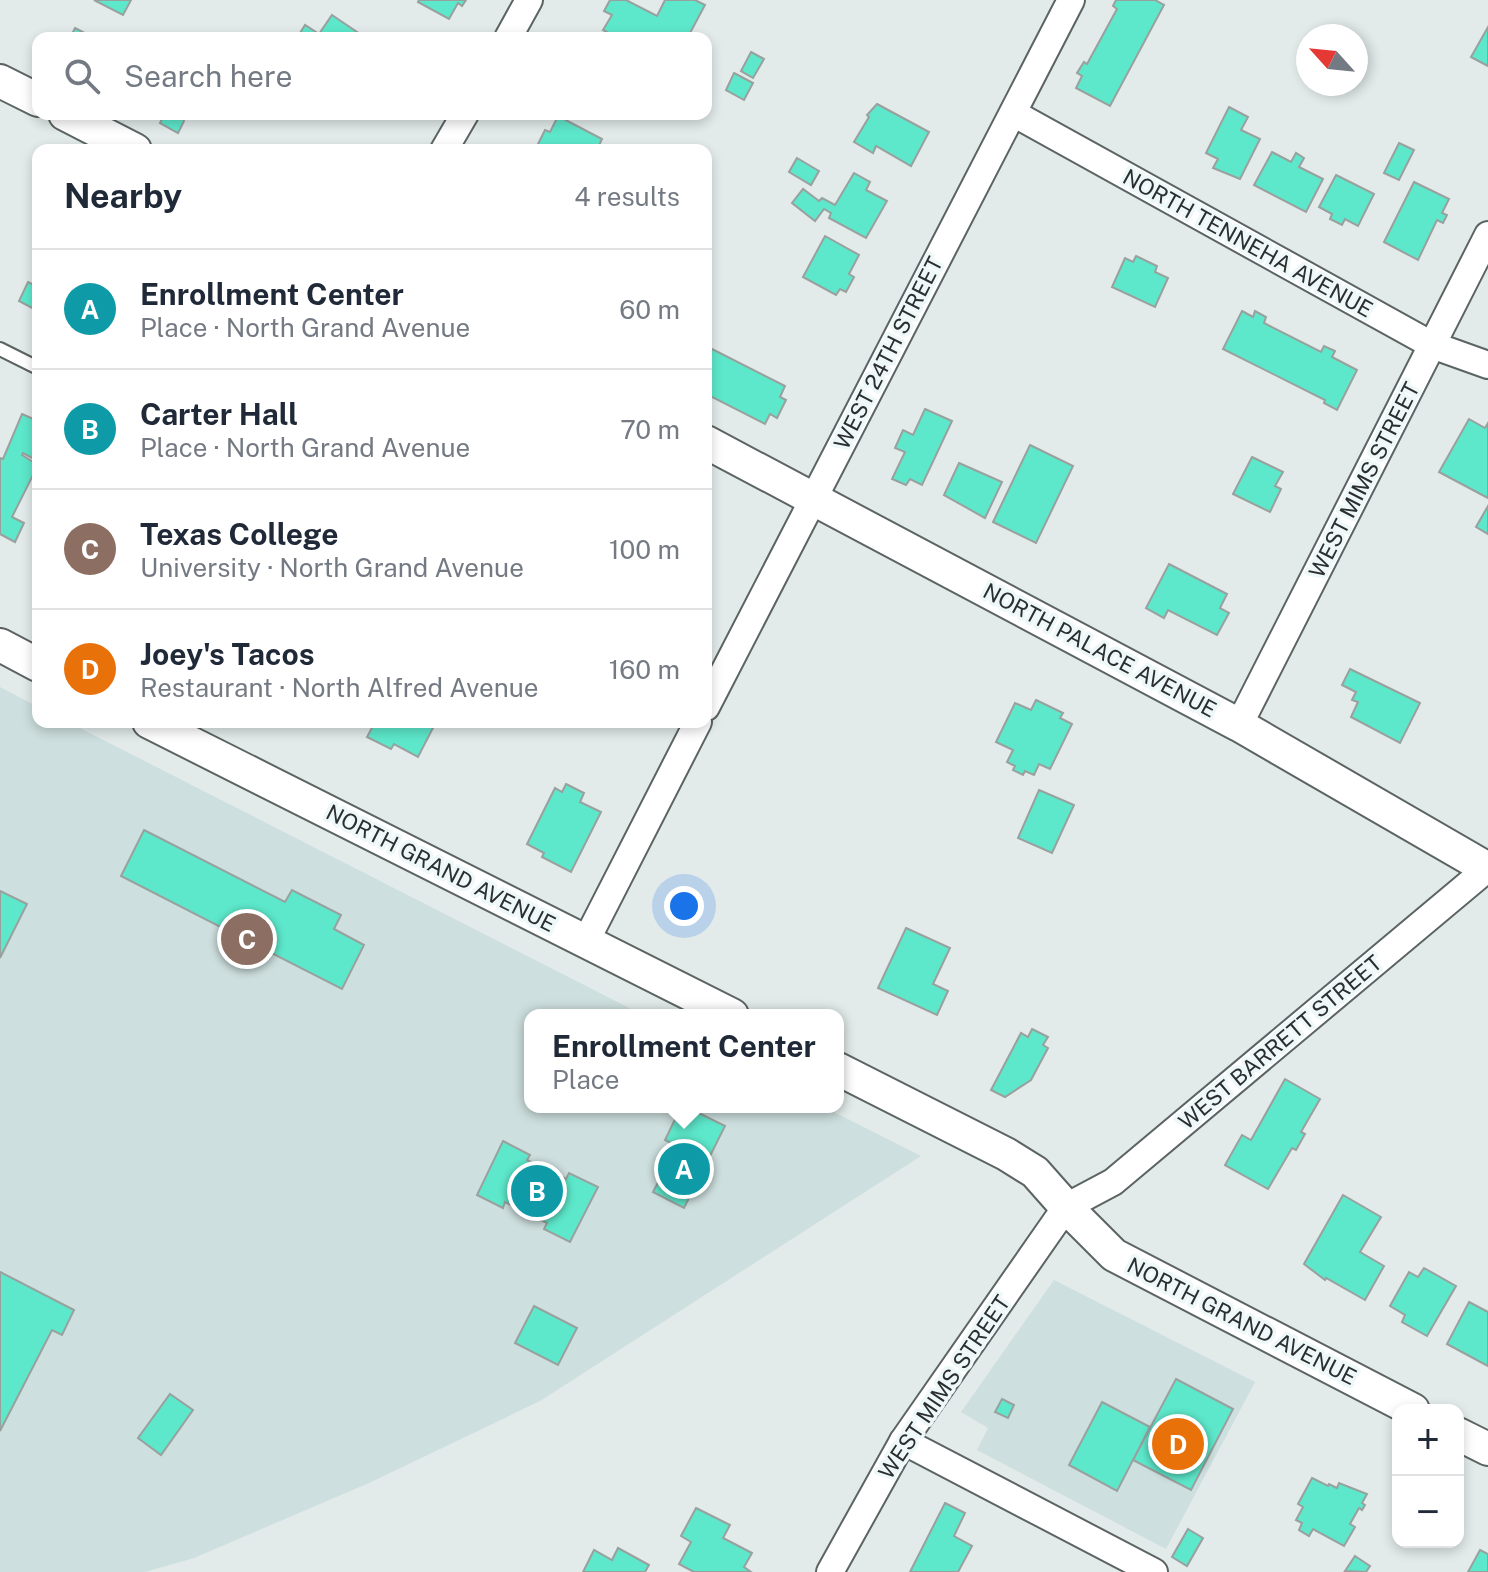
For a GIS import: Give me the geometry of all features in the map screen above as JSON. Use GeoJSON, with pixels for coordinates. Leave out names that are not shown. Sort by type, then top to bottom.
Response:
{"type":"FeatureCollection","features":[{"type":"Feature","properties":{"kind":"street"},"geometry":{"type":"LineString","coordinates":[[511,32],[529,0]]}},
{"type":"Feature","properties":{"kind":"street","name":"WEST 24TH STREET"},"geometry":{"type":"LineString","coordinates":[[712,695],[1071,0]]}},
{"type":"Feature","properties":{"kind":"street"},"geometry":{"type":"LineString","coordinates":[[0,81],[32,97]]}},
{"type":"Feature","properties":{"kind":"street","name":"NORTH TENNEHA AVENUE"},"geometry":{"type":"LineString","coordinates":[[1013,113],[1432,345],[1488,365]]}},
{"type":"Feature","properties":{"kind":"street"},"geometry":{"type":"LineString","coordinates":[[77,120],[123,144]]}},
{"type":"Feature","properties":{"kind":"street"},"geometry":{"type":"LineString","coordinates":[[448,144],[462,120]]}},
{"type":"Feature","properties":{"kind":"street","name":"WEST MIMS STREET"},"geometry":{"type":"LineString","coordinates":[[1239,725],[1488,235]]}},
{"type":"Feature","properties":{"kind":"street","name":"NORTH PALACE AVENUE"},"geometry":{"type":"LineString","coordinates":[[712,445],[1239,725],[1488,868]]}},
{"type":"Feature","properties":{"kind":"street"},"geometry":{"type":"LineString","coordinates":[[0,645],[32,662]]}},
{"type":"Feature","properties":{"kind":"street","name":"NORTH GRAND AVENUE"},"geometry":{"type":"LineString","coordinates":[[161,728],[720,1009]]}},
{"type":"Feature","properties":{"kind":"street"},"geometry":{"type":"LineString","coordinates":[[586,941],[695,728]]}},
{"type":"Feature","properties":{"kind":"street","name":"WEST BARRETT STREET"},"geometry":{"type":"LineString","coordinates":[[1066,1207],[1113,1182],[1488,868]]}},
{"type":"Feature","properties":{"kind":"street","name":"NORTH GRAND AVENUE"},"geometry":{"type":"LineString","coordinates":[[844,1072],[1035,1172],[1114,1255],[1401,1404]]}},
{"type":"Feature","properties":{"kind":"street","name":"WEST MIMS STREET"},"geometry":{"type":"LineString","coordinates":[[830,1572],[903,1441],[1066,1207]]}},
{"type":"Feature","properties":{"kind":"street"},"geometry":{"type":"LineString","coordinates":[[1464,1437],[1488,1449]]}},
{"type":"Feature","properties":{"kind":"street"},"geometry":{"type":"LineString","coordinates":[[903,1441],[1154,1572]]}},
{"type":"Feature","properties":{"kind":"lane"},"geometry":{"type":"LineString","coordinates":[[0,349],[32,365]]}},
{"type":"Feature","properties":{"kind":"shaded area"},"geometry":{"type":"Polygon","coordinates":[[[0,687],[32,704],[32,728],[80,728],[631,1009],[524,1009],[524,1113],[836,1113],[921,1156],[540,1401],[369,1483],[194,1558],[145,1572],[0,1572],[0,687]]]}},
{"type":"Feature","properties":{"kind":"shaded area"},"geometry":{"type":"Polygon","coordinates":[[[1054,1280],[1255,1382],[1166,1549],[977,1450],[988,1428],[961,1412],[1054,1280]]]}},
{"type":"Feature","properties":{"kind":"building"},"geometry":{"type":"Polygon","coordinates":[[[94,0],[131,0],[123,15],[94,0]]]}},
{"type":"Feature","properties":{"kind":"building"},"geometry":{"type":"Polygon","coordinates":[[[419,0],[466,0],[462,6],[458,3],[449,19],[419,0]]]}},
{"type":"Feature","properties":{"kind":"building"},"geometry":{"type":"Polygon","coordinates":[[[610,0],[626,0],[657,16],[665,0],[695,0],[705,5],[691,32],[607,32],[603,30],[612,15],[604,11],[610,0]]]}},
{"type":"Feature","properties":{"kind":"building"},"geometry":{"type":"Polygon","coordinates":[[[1116,0],[1155,0],[1164,5],[1110,106],[1076,88],[1082,76],[1077,73],[1084,62],[1087,64],[1117,9],[1113,6],[1116,0]]]}},
{"type":"Feature","properties":{"kind":"building"},"geometry":{"type":"Polygon","coordinates":[[[332,15],[357,32],[320,32],[332,15]]]}},
{"type":"Feature","properties":{"kind":"building"},"geometry":{"type":"Polygon","coordinates":[[[305,25],[316,32],[301,32],[305,25]]]}},
{"type":"Feature","properties":{"kind":"building"},"geometry":{"type":"Polygon","coordinates":[[[1488,27],[1488,66],[1471,57],[1488,27]]]}},
{"type":"Feature","properties":{"kind":"building"},"geometry":{"type":"Polygon","coordinates":[[[751,52],[764,59],[753,78],[741,71],[751,52]]]}},
{"type":"Feature","properties":{"kind":"building"},"geometry":{"type":"Polygon","coordinates":[[[734,73],[753,83],[744,100],[726,90],[734,73]]]}},
{"type":"Feature","properties":{"kind":"building"},"geometry":{"type":"Polygon","coordinates":[[[877,104],[929,132],[911,166],[876,146],[873,153],[854,142],[869,117],[867,115],[877,104]]]}},
{"type":"Feature","properties":{"kind":"building"},"geometry":{"type":"Polygon","coordinates":[[[1229,107],[1248,117],[1241,130],[1260,139],[1240,179],[1213,168],[1218,159],[1206,153],[1229,107]]]}},
{"type":"Feature","properties":{"kind":"building"},"geometry":{"type":"Polygon","coordinates":[[[161,120],[184,121],[178,133],[160,123],[161,120]]]}},
{"type":"Feature","properties":{"kind":"building"},"geometry":{"type":"Polygon","coordinates":[[[556,120],[566,120],[602,139],[600,144],[538,144],[545,130],[550,132],[556,120]]]}},
{"type":"Feature","properties":{"kind":"building"},"geometry":{"type":"Polygon","coordinates":[[[1399,143],[1414,150],[1399,180],[1384,173],[1399,143]]]}},
{"type":"Feature","properties":{"kind":"building"},"geometry":{"type":"Polygon","coordinates":[[[1272,152],[1291,162],[1296,153],[1304,158],[1299,167],[1323,179],[1306,212],[1254,185],[1272,152]]]}},
{"type":"Feature","properties":{"kind":"building"},"geometry":{"type":"Polygon","coordinates":[[[797,158],[819,171],[811,185],[789,172],[797,158]]]}},
{"type":"Feature","properties":{"kind":"building"},"geometry":{"type":"Polygon","coordinates":[[[854,173],[870,182],[866,190],[887,201],[866,238],[829,218],[831,213],[824,209],[815,221],[792,203],[803,189],[819,201],[822,198],[835,205],[854,173]]]}},
{"type":"Feature","properties":{"kind":"building"},"geometry":{"type":"Polygon","coordinates":[[[1336,175],[1374,194],[1358,226],[1345,219],[1342,225],[1330,219],[1332,214],[1319,207],[1336,175]]]}},
{"type":"Feature","properties":{"kind":"building"},"geometry":{"type":"Polygon","coordinates":[[[1414,182],[1449,199],[1442,213],[1447,215],[1443,223],[1437,220],[1418,260],[1384,242],[1414,182]]]}},
{"type":"Feature","properties":{"kind":"building"},"geometry":{"type":"Polygon","coordinates":[[[825,236],[859,255],[849,274],[854,277],[846,292],[840,289],[836,295],[803,277],[825,236]]]}},
{"type":"Feature","properties":{"kind":"building"},"geometry":{"type":"Polygon","coordinates":[[[1136,256],[1157,266],[1155,272],[1168,278],[1155,307],[1112,287],[1125,258],[1133,262],[1136,256]]]}},
{"type":"Feature","properties":{"kind":"building"},"geometry":{"type":"Polygon","coordinates":[[[28,282],[32,284],[32,308],[19,301],[28,282]]]}},
{"type":"Feature","properties":{"kind":"building"},"geometry":{"type":"Polygon","coordinates":[[[1242,311],[1253,317],[1255,311],[1266,317],[1264,323],[1321,352],[1324,346],[1335,351],[1332,357],[1357,370],[1337,410],[1324,403],[1325,400],[1223,349],[1242,311]]]}},
{"type":"Feature","properties":{"kind":"building"},"geometry":{"type":"Polygon","coordinates":[[[712,349],[785,386],[780,397],[786,400],[777,418],[770,414],[765,424],[712,397],[712,349]]]}},
{"type":"Feature","properties":{"kind":"building"},"geometry":{"type":"Polygon","coordinates":[[[925,409],[952,421],[922,485],[910,479],[906,485],[892,479],[905,452],[895,448],[903,430],[913,435],[925,409]]]}},
{"type":"Feature","properties":{"kind":"building"},"geometry":{"type":"Polygon","coordinates":[[[22,414],[32,418],[32,458],[22,455],[32,461],[32,477],[12,517],[24,523],[15,542],[0,534],[0,458],[3,459],[22,414]]]}},
{"type":"Feature","properties":{"kind":"building"},"geometry":{"type":"Polygon","coordinates":[[[1469,419],[1485,428],[1488,423],[1488,498],[1439,472],[1469,419]]]}},
{"type":"Feature","properties":{"kind":"building"},"geometry":{"type":"Polygon","coordinates":[[[1030,445],[1073,466],[1036,543],[993,522],[1030,445]]]}},
{"type":"Feature","properties":{"kind":"building"},"geometry":{"type":"Polygon","coordinates":[[[1252,457],[1283,472],[1275,486],[1281,489],[1270,512],[1233,494],[1252,457]]]}},
{"type":"Feature","properties":{"kind":"building"},"geometry":{"type":"Polygon","coordinates":[[[959,463],[1002,482],[985,518],[944,495],[959,463]]]}},
{"type":"Feature","properties":{"kind":"building"},"geometry":{"type":"Polygon","coordinates":[[[1488,506],[1488,534],[1476,527],[1488,506]]]}},
{"type":"Feature","properties":{"kind":"building"},"geometry":{"type":"Polygon","coordinates":[[[1169,564],[1227,594],[1220,608],[1229,613],[1217,635],[1168,610],[1164,618],[1146,608],[1169,564]]]}},
{"type":"Feature","properties":{"kind":"building"},"geometry":{"type":"Polygon","coordinates":[[[1350,669],[1420,703],[1400,743],[1351,717],[1358,702],[1352,700],[1356,692],[1342,685],[1350,669]]]}},
{"type":"Feature","properties":{"kind":"building"},"geometry":{"type":"Polygon","coordinates":[[[1036,700],[1063,713],[1060,718],[1072,724],[1050,769],[1039,764],[1034,775],[1025,771],[1023,775],[1013,770],[1015,766],[1007,762],[1013,750],[996,742],[1015,703],[1031,710],[1036,700]]]}},
{"type":"Feature","properties":{"kind":"building"},"geometry":{"type":"Polygon","coordinates":[[[372,728],[433,728],[418,757],[394,744],[391,749],[367,737],[372,728]]]}},
{"type":"Feature","properties":{"kind":"building"},"geometry":{"type":"Polygon","coordinates":[[[566,784],[584,793],[580,802],[601,812],[571,872],[542,857],[544,853],[527,844],[555,788],[562,792],[566,784]]]}},
{"type":"Feature","properties":{"kind":"building"},"geometry":{"type":"Polygon","coordinates":[[[1039,790],[1074,805],[1052,853],[1018,838],[1039,790]]]}},
{"type":"Feature","properties":{"kind":"building"},"geometry":{"type":"Polygon","coordinates":[[[144,830],[285,902],[292,890],[341,915],[334,929],[364,945],[342,989],[121,876],[144,830]]]}},
{"type":"Feature","properties":{"kind":"building"},"geometry":{"type":"Polygon","coordinates":[[[0,891],[27,904],[0,958],[0,891]]]}},
{"type":"Feature","properties":{"kind":"building"},"geometry":{"type":"Polygon","coordinates":[[[906,928],[950,948],[933,984],[948,991],[937,1015],[878,988],[906,928]]]}},
{"type":"Feature","properties":{"kind":"building"},"geometry":{"type":"Polygon","coordinates":[[[1032,1029],[1048,1037],[1043,1045],[1048,1048],[1031,1080],[1005,1097],[991,1090],[1021,1033],[1028,1037],[1032,1029]]]}},
{"type":"Feature","properties":{"kind":"building"},"geometry":{"type":"Polygon","coordinates":[[[1285,1079],[1320,1099],[1301,1132],[1305,1134],[1296,1150],[1292,1148],[1268,1189],[1225,1165],[1242,1135],[1251,1140],[1285,1079]]]}},
{"type":"Feature","properties":{"kind":"building"},"geometry":{"type":"Polygon","coordinates":[[[678,1113],[699,1113],[725,1126],[684,1208],[653,1192],[677,1146],[665,1140],[678,1113]]]}},
{"type":"Feature","properties":{"kind":"building"},"geometry":{"type":"Polygon","coordinates":[[[503,1141],[530,1155],[527,1160],[566,1179],[569,1173],[598,1187],[570,1242],[544,1229],[547,1223],[505,1202],[503,1208],[477,1195],[503,1141]]]}},
{"type":"Feature","properties":{"kind":"building"},"geometry":{"type":"Polygon","coordinates":[[[1343,1195],[1381,1217],[1360,1252],[1384,1266],[1365,1300],[1325,1280],[1304,1264],[1343,1195]]]}},
{"type":"Feature","properties":{"kind":"building"},"geometry":{"type":"Polygon","coordinates":[[[1424,1268],[1456,1286],[1427,1336],[1402,1322],[1405,1315],[1390,1306],[1409,1272],[1418,1277],[1424,1268]]]}},
{"type":"Feature","properties":{"kind":"building"},"geometry":{"type":"Polygon","coordinates":[[[0,1272],[74,1310],[62,1335],[52,1330],[0,1431],[0,1272]]]}},
{"type":"Feature","properties":{"kind":"building"},"geometry":{"type":"Polygon","coordinates":[[[1469,1302],[1488,1312],[1488,1366],[1447,1344],[1469,1302]]]}},
{"type":"Feature","properties":{"kind":"building"},"geometry":{"type":"Polygon","coordinates":[[[534,1306],[577,1328],[558,1365],[515,1343],[534,1306]]]}},
{"type":"Feature","properties":{"kind":"building"},"geometry":{"type":"Polygon","coordinates":[[[1176,1379],[1233,1409],[1191,1490],[1133,1460],[1176,1379]]]}},
{"type":"Feature","properties":{"kind":"building"},"geometry":{"type":"Polygon","coordinates":[[[170,1394],[193,1410],[161,1455],[138,1438],[170,1394]]]}},
{"type":"Feature","properties":{"kind":"building"},"geometry":{"type":"Polygon","coordinates":[[[1002,1399],[1014,1405],[1008,1418],[995,1412],[1002,1399]]]}},
{"type":"Feature","properties":{"kind":"building"},"geometry":{"type":"Polygon","coordinates":[[[1102,1402],[1150,1427],[1117,1491],[1069,1465],[1102,1402]]]}},
{"type":"Feature","properties":{"kind":"building"},"geometry":{"type":"Polygon","coordinates":[[[1312,1478],[1328,1486],[1337,1488],[1339,1483],[1367,1494],[1362,1503],[1365,1505],[1362,1510],[1359,1508],[1350,1524],[1355,1527],[1344,1546],[1313,1529],[1309,1536],[1299,1530],[1302,1523],[1296,1520],[1303,1507],[1298,1504],[1312,1478]]]}},
{"type":"Feature","properties":{"kind":"building"},"geometry":{"type":"Polygon","coordinates":[[[945,1503],[965,1513],[954,1536],[972,1546],[958,1572],[910,1572],[945,1503]]]}},
{"type":"Feature","properties":{"kind":"building"},"geometry":{"type":"Polygon","coordinates":[[[696,1508],[730,1525],[723,1538],[752,1553],[744,1567],[751,1572],[694,1572],[679,1564],[691,1542],[681,1536],[696,1508]]]}},
{"type":"Feature","properties":{"kind":"building"},"geometry":{"type":"Polygon","coordinates":[[[1188,1529],[1203,1538],[1187,1566],[1172,1557],[1188,1529]]]}},
{"type":"Feature","properties":{"kind":"building"},"geometry":{"type":"Polygon","coordinates":[[[618,1548],[649,1565],[645,1572],[583,1572],[594,1550],[612,1560],[618,1548]]]}},
{"type":"Feature","properties":{"kind":"building"},"geometry":{"type":"Polygon","coordinates":[[[1480,1550],[1488,1554],[1488,1572],[1468,1572],[1480,1550]]]}},
{"type":"Feature","properties":{"kind":"building"},"geometry":{"type":"Polygon","coordinates":[[[1355,1556],[1370,1566],[1366,1572],[1345,1571],[1355,1556]]]}},
{"type":"Feature","properties":{"kind":"place","name":"Texas College"},"geometry":{"type":"Point","coordinates":[247,939]}},
{"type":"Feature","properties":{"kind":"place","name":"Enrollment Center"},"geometry":{"type":"Point","coordinates":[684,1169]}},
{"type":"Feature","properties":{"kind":"place","name":"Carter Hall"},"geometry":{"type":"Point","coordinates":[537,1191]}},
{"type":"Feature","properties":{"kind":"place","name":"Joey's Tacos"},"geometry":{"type":"Point","coordinates":[1178,1444]}}]}
